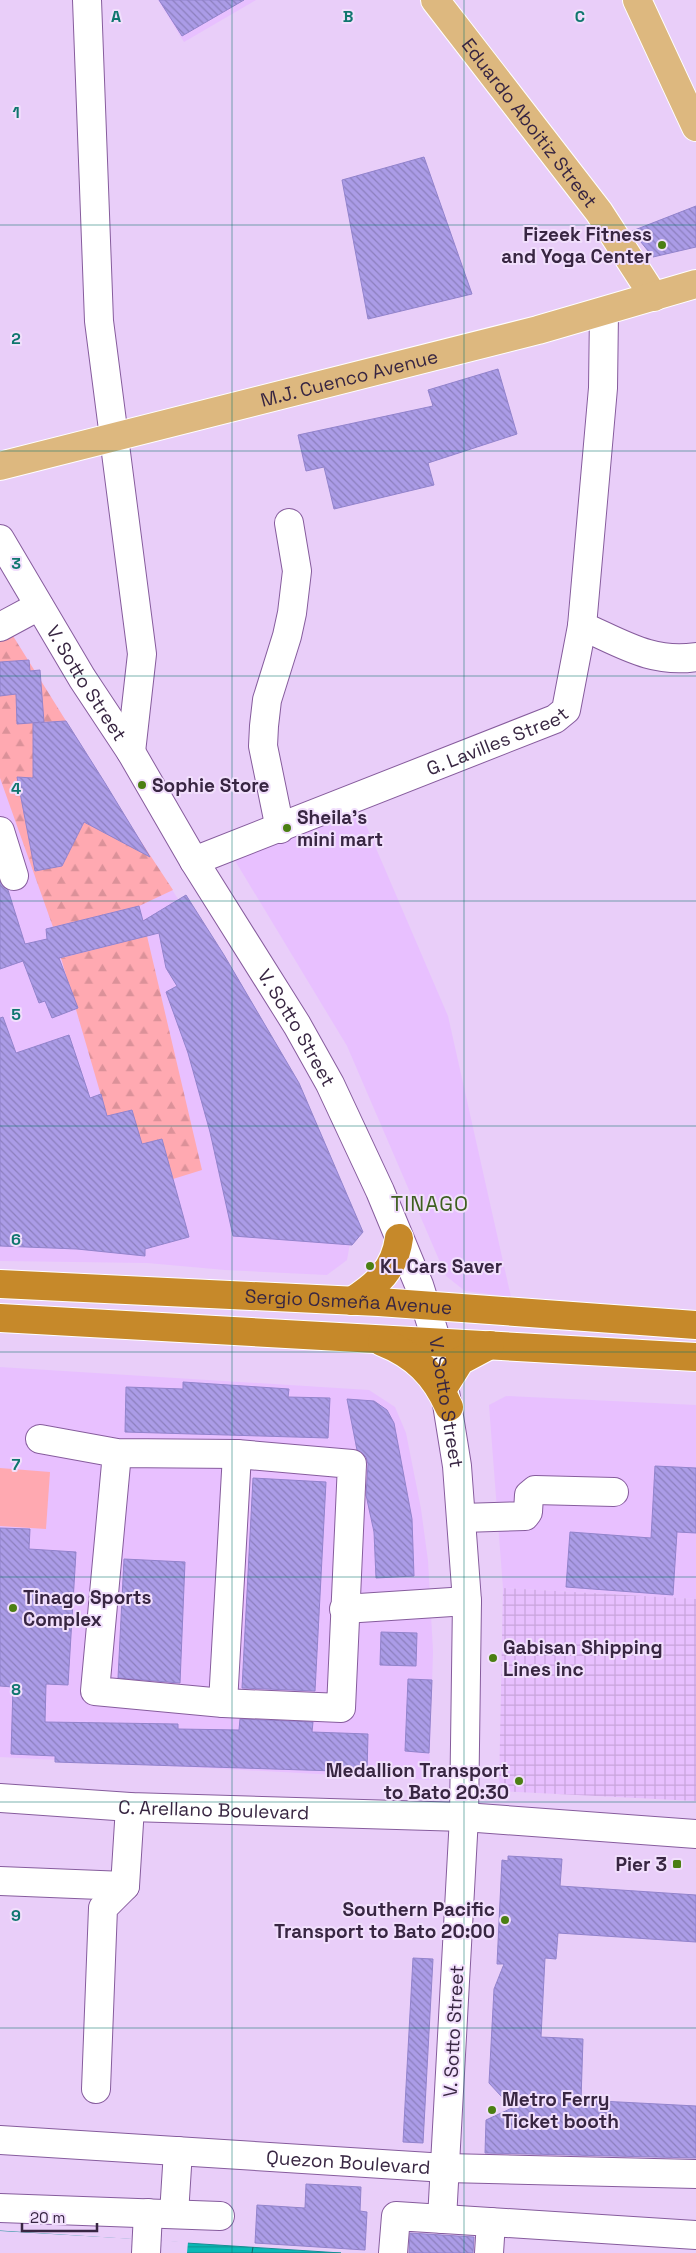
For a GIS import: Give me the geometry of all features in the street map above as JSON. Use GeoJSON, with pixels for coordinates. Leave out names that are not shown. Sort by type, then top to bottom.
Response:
{"type":"FeatureCollection","features":[{"type":"Feature","properties":{"kind":"highway"},"geometry":{"type":"LineString","coordinates":[[352,1301],[370,1289],[388,1271],[396,1256],[399,1238]]}},
{"type":"Feature","properties":{"kind":"highway","name":"Sergio Osmeña Avenue"},"geometry":{"type":"LineString","coordinates":[[0,1284],[425,1305],[696,1325]]}},
{"type":"Feature","properties":{"kind":"highway","name":"Sergio Osmeña Avenue"},"geometry":{"type":"LineString","coordinates":[[0,1318],[696,1357]]}},
{"type":"Feature","properties":{"kind":"highway"},"geometry":{"type":"LineString","coordinates":[[374,1339],[405,1352],[420,1363],[447,1396]]}},
{"type":"Feature","properties":{"kind":"highway"},"geometry":{"type":"LineString","coordinates":[[447,1396],[460,1361],[490,1345]]}},
{"type":"Feature","properties":{"kind":"main road","name":"Eduardo Aboitiz Street"},"geometry":{"type":"LineString","coordinates":[[435,0],[599,212],[654,298]]}},
{"type":"Feature","properties":{"kind":"main road"},"geometry":{"type":"LineString","coordinates":[[637,0],[696,127]]}},
{"type":"Feature","properties":{"kind":"main road","name":"M.J. Cuenco Avenue"},"geometry":{"type":"LineString","coordinates":[[0,466],[604,312],[696,284]]}},
{"type":"Feature","properties":{"kind":"street"},"geometry":{"type":"LineString","coordinates":[[87,0],[99,321],[112,436],[142,654],[131,752]]}},
{"type":"Feature","properties":{"kind":"street","name":"G. Lavilles Street"},"geometry":{"type":"LineString","coordinates":[[194,860],[555,719],[566,710],[582,626],[603,388],[604,312]]}},
{"type":"Feature","properties":{"kind":"street"},"geometry":{"type":"LineString","coordinates":[[280,828],[263,746],[267,700],[287,636],[297,571],[289,523]]}},
{"type":"Feature","properties":{"kind":"street","name":"V. Sotto Street"},"geometry":{"type":"LineString","coordinates":[[0,539],[82,678],[131,752],[194,860],[297,1025],[330,1084],[399,1238],[437,1342],[447,1396],[462,1518],[467,1601],[464,1817],[442,2219]]}},
{"type":"Feature","properties":{"kind":"street"},"geometry":{"type":"LineString","coordinates":[[0,627],[39,606]]}},
{"type":"Feature","properties":{"kind":"street"},"geometry":{"type":"LineString","coordinates":[[582,626],[660,659],[678,660],[696,657]]}},
{"type":"Feature","properties":{"kind":"street"},"geometry":{"type":"LineString","coordinates":[[0,831],[14,876]]}},
{"type":"Feature","properties":{"kind":"street"},"geometry":{"type":"LineString","coordinates":[[40,1439],[117,1453],[237,1454],[352,1464],[341,1708],[223,1703],[95,1691],[117,1453]]}},
{"type":"Feature","properties":{"kind":"street"},"geometry":{"type":"LineString","coordinates":[[223,1703],[237,1454]]}},
{"type":"Feature","properties":{"kind":"street"},"geometry":{"type":"LineString","coordinates":[[462,1518],[525,1516],[528,1512],[529,1495],[535,1490],[614,1492]]}},
{"type":"Feature","properties":{"kind":"street"},"geometry":{"type":"LineString","coordinates":[[344,1609],[467,1601]]}},
{"type":"Feature","properties":{"kind":"street","name":"C. Arellano Boulevard"},"geometry":{"type":"LineString","coordinates":[[0,1798],[130,1807],[464,1817],[696,1834]]}},
{"type":"Feature","properties":{"kind":"street"},"geometry":{"type":"LineString","coordinates":[[96,2089],[103,1908],[125,1886],[130,1807]]}},
{"type":"Feature","properties":{"kind":"street"},"geometry":{"type":"LineString","coordinates":[[0,1881],[125,1886]]}},
{"type":"Feature","properties":{"kind":"street","name":"Quezon Boulevard"},"geometry":{"type":"LineString","coordinates":[[0,2140],[446,2168],[696,2174]]}},
{"type":"Feature","properties":{"kind":"street"},"geometry":{"type":"LineString","coordinates":[[146,2253],[161,2214],[178,2151]]}},
{"type":"Feature","properties":{"kind":"street"},"geometry":{"type":"LineString","coordinates":[[0,2208],[220,2216]]}},
{"type":"Feature","properties":{"kind":"street"},"geometry":{"type":"LineString","coordinates":[[393,2253],[396,2216],[696,2235]]}},
{"type":"Feature","properties":{"kind":"street"},"geometry":{"type":"LineString","coordinates":[[489,2253],[491,2222]]}},
{"type":"Feature","properties":{"kind":"shaded area"},"geometry":{"type":"Polygon","coordinates":[[[158,0],[256,0],[184,42],[158,0]]]}},
{"type":"Feature","properties":{"kind":"shaded area"},"geometry":{"type":"Polygon","coordinates":[[[0,615],[140,840],[249,1009],[351,1238],[347,1260],[327,1275],[225,1270],[147,1263],[0,1261],[0,615]]]}},
{"type":"Feature","properties":{"kind":"shaded area"},"geometry":{"type":"Polygon","coordinates":[[[360,811],[448,1016],[511,1297],[465,1291],[446,1276],[347,1046],[234,859],[360,811]]]}},
{"type":"Feature","properties":{"kind":"shaded area"},"geometry":{"type":"Polygon","coordinates":[[[0,1367],[369,1390],[395,1407],[406,1433],[421,1509],[428,1561],[433,1651],[429,1780],[0,1757],[0,1367]]]}},
{"type":"Feature","properties":{"kind":"shaded area"},"geometry":{"type":"Polygon","coordinates":[[[506,1396],[696,1405],[696,1599],[503,1588],[489,1405],[506,1396]]]}},
{"type":"Feature","properties":{"kind":"shaded area"},"geometry":{"type":"Polygon","coordinates":[[[503,1588],[696,1599],[696,1801],[499,1791],[503,1588]]]}},
{"type":"Feature","properties":{"kind":"shaded area"},"geometry":{"type":"Polygon","coordinates":[[[0,2231],[341,2253],[0,2253],[0,2231]]]}},
{"type":"Feature","properties":{"kind":"green space"},"geometry":{"type":"Polygon","coordinates":[[[8,628],[66,721],[33,723],[33,778],[17,777],[35,870],[62,866],[84,822],[130,846],[140,840],[173,890],[139,906],[53,927],[0,778],[0,633],[8,628]]]}},
{"type":"Feature","properties":{"kind":"green space"},"geometry":{"type":"Polygon","coordinates":[[[147,936],[202,1170],[173,1179],[162,1139],[141,1145],[132,1110],[107,1116],[61,958],[147,936]]]}},
{"type":"Feature","properties":{"kind":"green space"},"geometry":{"type":"Polygon","coordinates":[[[0,1468],[50,1472],[46,1529],[0,1526],[0,1468]]]}},
{"type":"Feature","properties":{"kind":"pier"},"geometry":{"type":"Polygon","coordinates":[[[0,2231],[188,2242],[187,2253],[0,2253],[0,2231]]]}},
{"type":"Feature","properties":{"kind":"building"},"geometry":{"type":"Polygon","coordinates":[[[159,0],[244,0],[182,36],[159,0]]]}},
{"type":"Feature","properties":{"kind":"building"},"geometry":{"type":"Polygon","coordinates":[[[424,157],[472,294],[368,319],[342,180],[424,157]]]}},
{"type":"Feature","properties":{"kind":"building"},"geometry":{"type":"Polygon","coordinates":[[[696,206],[696,247],[653,257],[632,231],[696,206]]]}},
{"type":"Feature","properties":{"kind":"building"},"geometry":{"type":"Polygon","coordinates":[[[498,369],[517,434],[428,463],[434,485],[334,509],[324,467],[306,471],[298,435],[433,406],[428,390],[498,369]]]}},
{"type":"Feature","properties":{"kind":"building"},"geometry":{"type":"Polygon","coordinates":[[[29,660],[30,671],[40,670],[44,722],[17,724],[16,694],[0,696],[0,662],[29,660]]]}},
{"type":"Feature","properties":{"kind":"building"},"geometry":{"type":"Polygon","coordinates":[[[66,721],[150,857],[84,822],[62,866],[35,871],[17,777],[33,778],[33,723],[66,721]]]}},
{"type":"Feature","properties":{"kind":"building"},"geometry":{"type":"Polygon","coordinates":[[[0,882],[8,890],[25,944],[47,939],[46,929],[139,906],[143,921],[186,895],[224,955],[299,1083],[363,1232],[352,1245],[233,1236],[210,1132],[188,1053],[166,992],[177,986],[166,968],[159,933],[59,958],[78,1008],[52,1018],[45,1001],[39,1003],[23,961],[0,969],[0,882]]]}},
{"type":"Feature","properties":{"kind":"building"},"geometry":{"type":"Polygon","coordinates":[[[3,1017],[16,1053],[69,1035],[90,1098],[101,1094],[107,1116],[132,1110],[142,1144],[162,1139],[189,1237],[145,1249],[145,1256],[77,1249],[0,1246],[0,1018],[3,1017]]]}},
{"type":"Feature","properties":{"kind":"building"},"geometry":{"type":"Polygon","coordinates":[[[183,1382],[289,1389],[288,1397],[330,1398],[328,1438],[125,1432],[126,1387],[183,1389],[183,1382]]]}},
{"type":"Feature","properties":{"kind":"building"},"geometry":{"type":"Polygon","coordinates":[[[347,1399],[374,1401],[387,1410],[394,1423],[412,1519],[414,1576],[376,1578],[374,1532],[366,1495],[368,1464],[366,1457],[357,1450],[347,1399]]]}},
{"type":"Feature","properties":{"kind":"building"},"geometry":{"type":"Polygon","coordinates":[[[655,1466],[696,1468],[696,1533],[677,1532],[673,1595],[566,1587],[570,1532],[651,1538],[655,1466]]]}},
{"type":"Feature","properties":{"kind":"building"},"geometry":{"type":"Polygon","coordinates":[[[253,1478],[326,1482],[315,1691],[242,1688],[253,1478]]]}},
{"type":"Feature","properties":{"kind":"building"},"geometry":{"type":"Polygon","coordinates":[[[0,1528],[30,1529],[29,1549],[76,1552],[68,1685],[46,1684],[45,1722],[178,1724],[178,1729],[239,1730],[240,1719],[313,1722],[312,1732],[368,1734],[367,1772],[55,1762],[55,1756],[11,1754],[13,1687],[0,1686],[0,1528]]]}},
{"type":"Feature","properties":{"kind":"building"},"geometry":{"type":"Polygon","coordinates":[[[124,1559],[185,1562],[180,1683],[118,1678],[124,1559]]]}},
{"type":"Feature","properties":{"kind":"building"},"geometry":{"type":"Polygon","coordinates":[[[381,1632],[417,1633],[416,1666],[380,1665],[381,1632]]]}},
{"type":"Feature","properties":{"kind":"building"},"geometry":{"type":"Polygon","coordinates":[[[408,1679],[432,1680],[429,1753],[405,1751],[408,1679]]]}},
{"type":"Feature","properties":{"kind":"building"},"geometry":{"type":"Polygon","coordinates":[[[508,1856],[562,1859],[560,1886],[696,1895],[696,1942],[558,1933],[556,1959],[545,1958],[541,2037],[583,2039],[581,2100],[696,2106],[696,2158],[485,2153],[486,2120],[512,2108],[489,2083],[494,1989],[504,1964],[497,1964],[502,1860],[508,1861],[508,1856]]]}},
{"type":"Feature","properties":{"kind":"building"},"geometry":{"type":"Polygon","coordinates":[[[413,1958],[433,1959],[423,2143],[403,2142],[413,1958]]]}},
{"type":"Feature","properties":{"kind":"building"},"geometry":{"type":"Polygon","coordinates":[[[306,2184],[361,2187],[360,2211],[367,2212],[365,2250],[255,2243],[257,2205],[305,2208],[306,2184]]]}},
{"type":"Feature","properties":{"kind":"building"},"geometry":{"type":"Polygon","coordinates":[[[410,2233],[474,2237],[473,2253],[409,2253],[410,2233]]]}},
{"type":"Feature","properties":{"kind":"ferry route"},"geometry":{"type":"LineString","coordinates":[[252,2253],[253,2247]]}},
{"type":"Feature","properties":{"kind":"place","name":"Fizeek Fitness and Yoga Center"},"geometry":{"type":"Point","coordinates":[662,245]}},
{"type":"Feature","properties":{"kind":"place","name":"Sophie Store"},"geometry":{"type":"Point","coordinates":[142,785]}},
{"type":"Feature","properties":{"kind":"place","name":"Sheila's mini mart"},"geometry":{"type":"Point","coordinates":[287,828]}},
{"type":"Feature","properties":{"kind":"place","name":"KL Cars Saver"},"geometry":{"type":"Point","coordinates":[370,1266]}},
{"type":"Feature","properties":{"kind":"place","name":"Tinago Sports Complex"},"geometry":{"type":"Point","coordinates":[13,1608]}},
{"type":"Feature","properties":{"kind":"place","name":"Gabisan Shipping Lines inc"},"geometry":{"type":"Point","coordinates":[493,1658]}},
{"type":"Feature","properties":{"kind":"place","name":"Medallion Transport to Bato 20:30"},"geometry":{"type":"Point","coordinates":[519,1781]}},
{"type":"Feature","properties":{"kind":"place","name":"Pier 3"},"geometry":{"type":"Point","coordinates":[677,1864]}},
{"type":"Feature","properties":{"kind":"place","name":"Southern Pacific Transport to Bato 20:00"},"geometry":{"type":"Point","coordinates":[505,1920]}},
{"type":"Feature","properties":{"kind":"place","name":"Metro Ferry Ticket booth"},"geometry":{"type":"Point","coordinates":[492,2110]}},
{"type":"Feature","properties":{"kind":"district","name":"TINAGO"},"geometry":{"type":"Point","coordinates":[430,1204]}}]}
